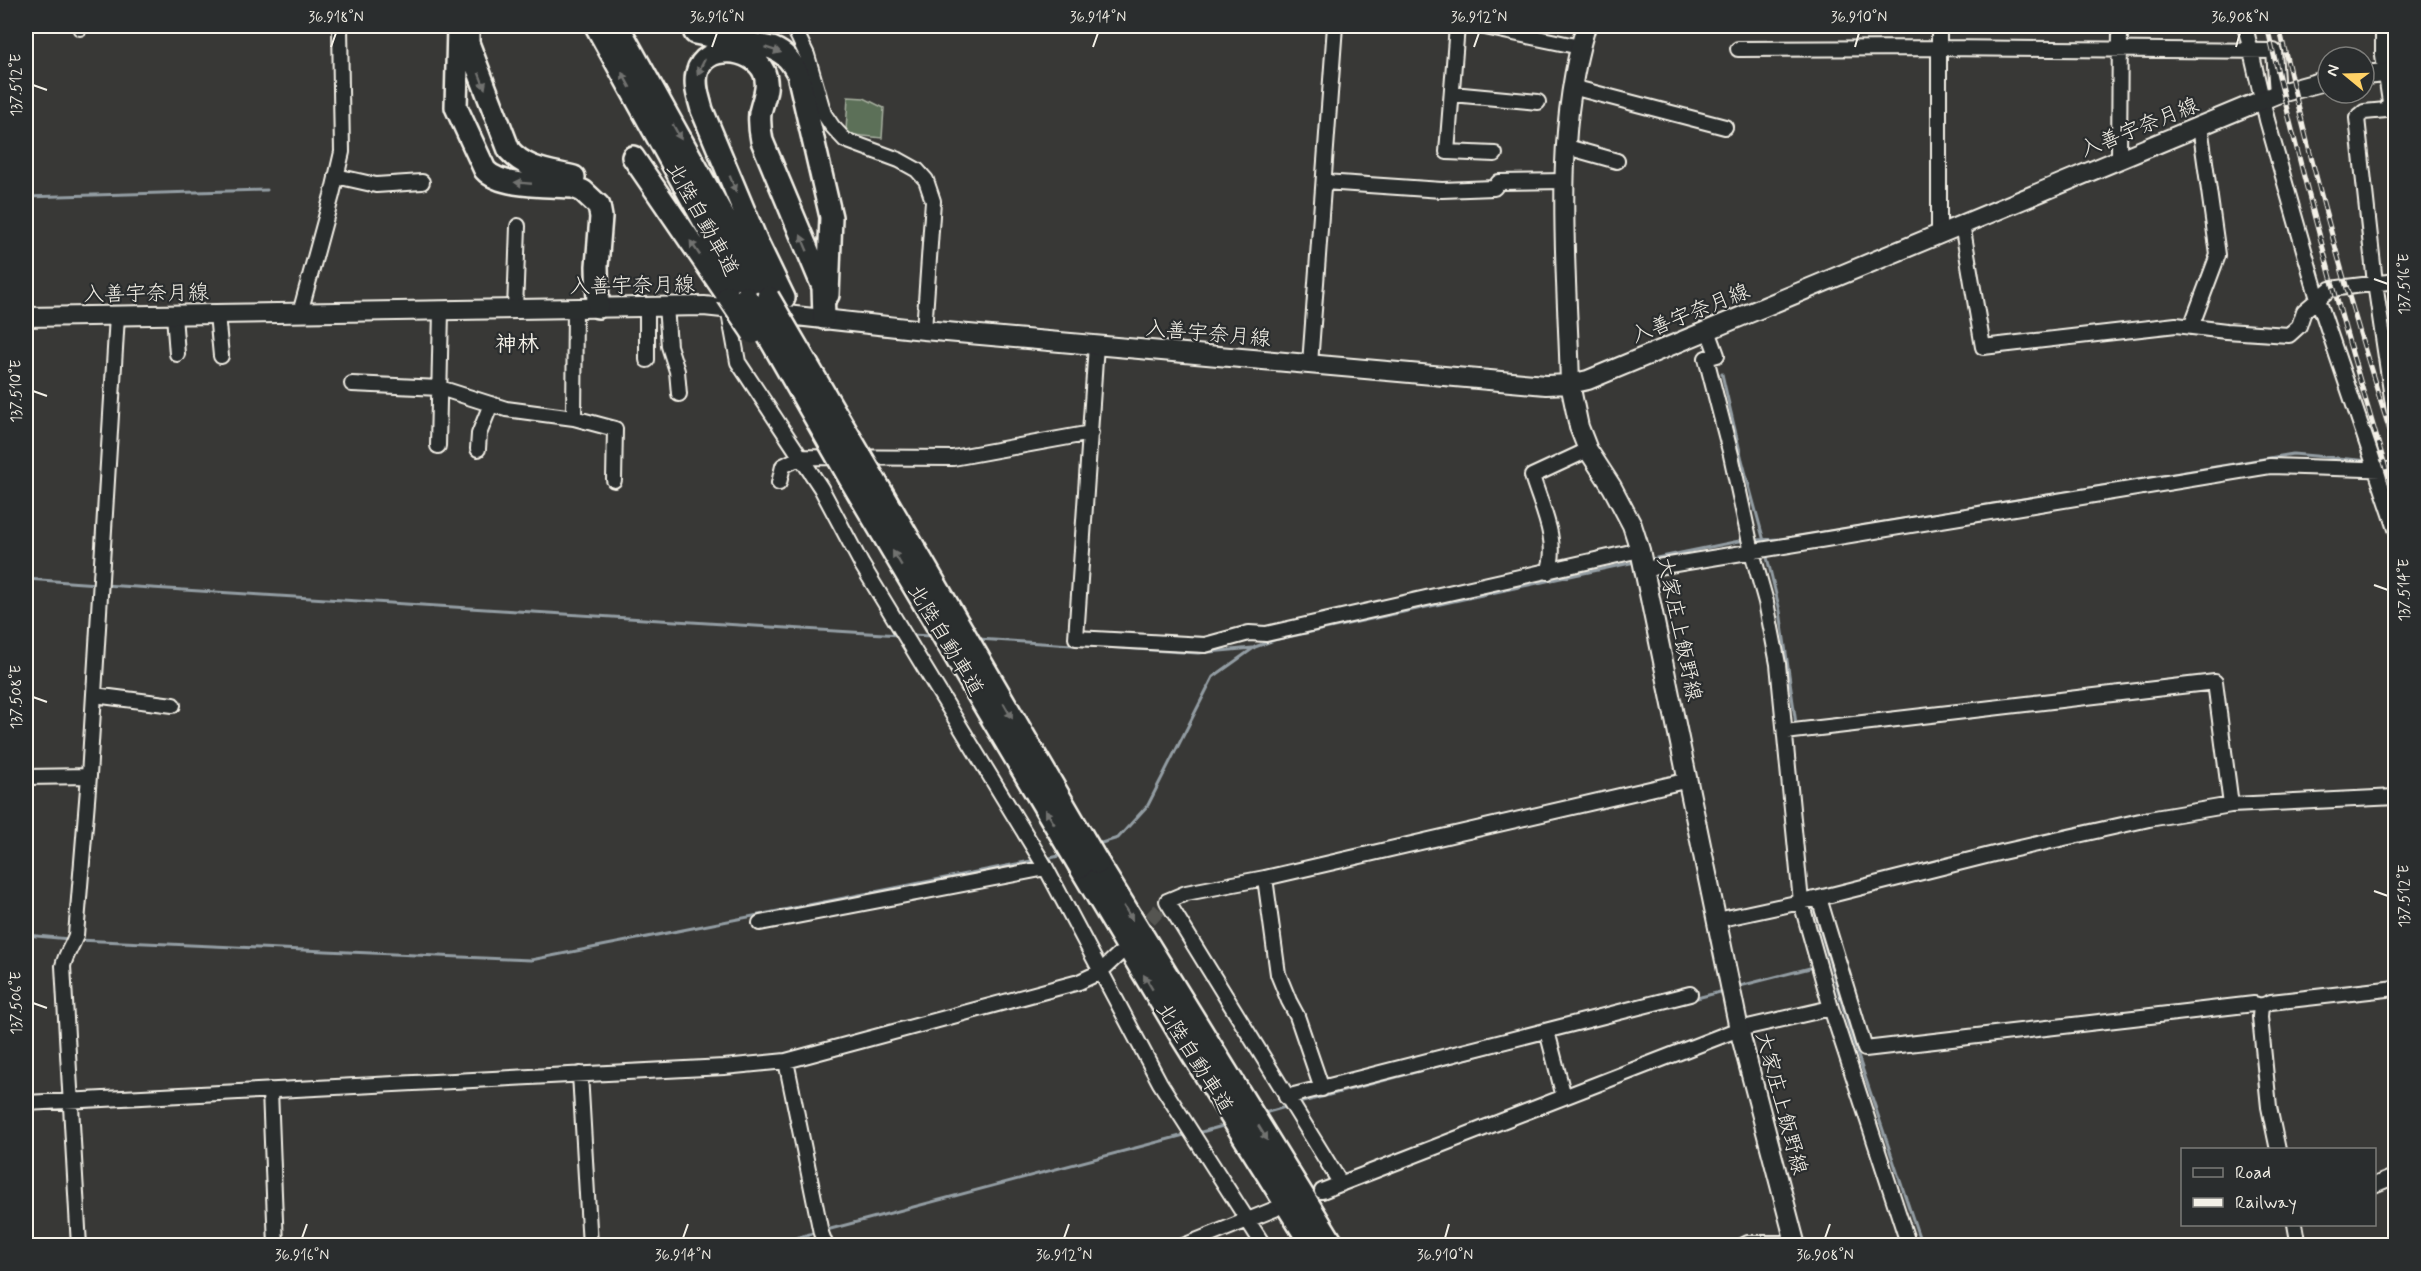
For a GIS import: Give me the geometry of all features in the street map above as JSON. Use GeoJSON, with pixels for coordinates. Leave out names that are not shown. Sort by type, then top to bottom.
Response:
{"type":"FeatureCollection","features":[{"type":"Feature","properties":{"kind":"highway"},"geometry":{"type":"LineString","coordinates":[[458,26],[456,106],[485,170],[489,175],[505,182],[573,187],[592,197],[599,206],[601,217],[597,266],[598,307]]}},
{"type":"Feature","properties":{"kind":"highway"},"geometry":{"type":"LineString","coordinates":[[468,26],[466,33],[468,43],[509,150],[516,158],[533,167],[587,182],[603,197],[608,219],[598,307]]}},
{"type":"Feature","properties":{"kind":"highway","name":"北陸自動車道"},"geometry":{"type":"LineString","coordinates":[[596,26],[734,300],[853,484],[1089,865],[1334,1245]]}},
{"type":"Feature","properties":{"kind":"highway","name":"北陸自動車道"},"geometry":{"type":"LineString","coordinates":[[618,26],[776,298],[874,483],[1089,865],[1181,1036],[1312,1245]]}},
{"type":"Feature","properties":{"kind":"highway"},"geometry":{"type":"LineString","coordinates":[[704,32],[772,48],[783,53],[792,61],[798,74],[831,217],[830,286],[824,318]]}},
{"type":"Feature","properties":{"kind":"highway"},"geometry":{"type":"LineString","coordinates":[[776,298],[757,242],[700,102],[696,84],[697,73],[707,56],[714,53],[724,52],[749,57],[758,63],[764,72],[767,82],[759,127],[762,141],[823,287],[824,318]]}},
{"type":"Feature","properties":{"kind":"highway"},"geometry":{"type":"LineString","coordinates":[[633,157],[734,300]]}},
{"type":"Feature","properties":{"kind":"main road","name":"大家庄上飯野線"},"geometry":{"type":"LineString","coordinates":[[1586,26],[1572,87],[1565,181],[1570,384],[1573,407],[1588,450],[1612,487],[1632,525],[1640,550],[1740,1029],[1796,1244]]}},
{"type":"Feature","properties":{"kind":"main road","name":"入善宇奈月線"},"geometry":{"type":"LineString","coordinates":[[26,317],[515,310],[666,306],[734,300],[824,318],[924,330],[1546,385],[1570,384],[1588,380],[2269,97],[2316,83]]}},
{"type":"Feature","properties":{"kind":"street"},"geometry":{"type":"LineString","coordinates":[[300,313],[342,152],[340,26]]}},
{"type":"Feature","properties":{"kind":"street"},"geometry":{"type":"LineString","coordinates":[[793,26],[807,55],[824,114],[832,126],[845,140],[899,160],[916,170],[926,180],[933,201],[924,330]]}},
{"type":"Feature","properties":{"kind":"street"},"geometry":{"type":"LineString","coordinates":[[1310,364],[1335,26]]}},
{"type":"Feature","properties":{"kind":"street"},"geometry":{"type":"LineString","coordinates":[[1457,26],[1447,152],[1495,154]]}},
{"type":"Feature","properties":{"kind":"street"},"geometry":{"type":"LineString","coordinates":[[1480,26],[1580,47]]}},
{"type":"Feature","properties":{"kind":"street"},"geometry":{"type":"LineString","coordinates":[[1939,26],[1939,235]]}},
{"type":"Feature","properties":{"kind":"street"},"geometry":{"type":"LineString","coordinates":[[2119,158],[2120,26]]}},
{"type":"Feature","properties":{"kind":"street"},"geometry":{"type":"LineString","coordinates":[[2245,26],[2269,97],[2318,299],[2396,529]]}},
{"type":"Feature","properties":{"kind":"street"},"geometry":{"type":"LineString","coordinates":[[2383,26],[2383,55],[2390,72],[2390,102],[2386,110],[2364,112],[2357,118],[2375,283],[2396,425]]}},
{"type":"Feature","properties":{"kind":"street"},"geometry":{"type":"LineString","coordinates":[[1738,49],[2274,51],[2269,97]]}},
{"type":"Feature","properties":{"kind":"street"},"geometry":{"type":"LineString","coordinates":[[1572,87],[1725,127]]}},
{"type":"Feature","properties":{"kind":"street"},"geometry":{"type":"LineString","coordinates":[[1452,94],[1538,102]]}},
{"type":"Feature","properties":{"kind":"street"},"geometry":{"type":"LineString","coordinates":[[2191,327],[2218,255],[2200,126]]}},
{"type":"Feature","properties":{"kind":"street"},"geometry":{"type":"LineString","coordinates":[[1567,147],[1617,161]]}},
{"type":"Feature","properties":{"kind":"street"},"geometry":{"type":"LineString","coordinates":[[336,176],[376,185],[422,182]]}},
{"type":"Feature","properties":{"kind":"street"},"geometry":{"type":"LineString","coordinates":[[1324,182],[1442,190],[1494,188],[1499,182],[1565,181]]}},
{"type":"Feature","properties":{"kind":"street"},"geometry":{"type":"LineString","coordinates":[[1962,224],[1983,347],[2176,325],[2289,335],[2299,326],[2304,311],[2330,289],[2396,281]]}},
{"type":"Feature","properties":{"kind":"street"},"geometry":{"type":"LineString","coordinates":[[515,310],[518,226]]}},
{"type":"Feature","properties":{"kind":"street"},"geometry":{"type":"LineString","coordinates":[[734,300],[738,362],[801,456],[862,565],[1046,868],[1160,1083],[1264,1245]]}},
{"type":"Feature","properties":{"kind":"street"},"geometry":{"type":"LineString","coordinates":[[647,306],[647,360]]}},
{"type":"Feature","properties":{"kind":"street"},"geometry":{"type":"LineString","coordinates":[[666,306],[669,346],[677,371],[679,394]]}},
{"type":"Feature","properties":{"kind":"street"},"geometry":{"type":"LineString","coordinates":[[574,418],[575,308]]}},
{"type":"Feature","properties":{"kind":"street"},"geometry":{"type":"LineString","coordinates":[[438,446],[441,311]]}},
{"type":"Feature","properties":{"kind":"street"},"geometry":{"type":"LineString","coordinates":[[217,314],[220,356]]}},
{"type":"Feature","properties":{"kind":"street"},"geometry":{"type":"LineString","coordinates":[[174,315],[177,354]]}},
{"type":"Feature","properties":{"kind":"street"},"geometry":{"type":"LineString","coordinates":[[79,1245],[63,966],[66,953],[72,947],[76,934],[89,777],[117,316]]}},
{"type":"Feature","properties":{"kind":"street"},"geometry":{"type":"LineString","coordinates":[[1707,330],[1717,355],[1706,358],[1731,455],[1752,552],[1767,602],[1778,664],[1801,902],[1832,1008],[1909,1245]]}},
{"type":"Feature","properties":{"kind":"street"},"geometry":{"type":"LineString","coordinates":[[1096,345],[1076,638],[1205,645],[1249,633],[1266,634],[1640,550]]}},
{"type":"Feature","properties":{"kind":"street"},"geometry":{"type":"LineString","coordinates":[[352,384],[440,388],[506,409],[574,418],[615,429],[614,480]]}},
{"type":"Feature","properties":{"kind":"street"},"geometry":{"type":"LineString","coordinates":[[478,449],[479,434],[491,404]]}},
{"type":"Feature","properties":{"kind":"street"},"geometry":{"type":"LineString","coordinates":[[779,483],[783,466],[801,456],[953,458],[1091,433]]}},
{"type":"Feature","properties":{"kind":"street"},"geometry":{"type":"LineString","coordinates":[[1548,572],[1552,560],[1552,543],[1532,476],[1588,450]]}},
{"type":"Feature","properties":{"kind":"street"},"geometry":{"type":"LineString","coordinates":[[1645,569],[2270,466],[2396,470]]}},
{"type":"Feature","properties":{"kind":"street"},"geometry":{"type":"LineString","coordinates":[[1785,732],[2215,682],[2231,806]]}},
{"type":"Feature","properties":{"kind":"street"},"geometry":{"type":"LineString","coordinates":[[94,695],[173,705]]}},
{"type":"Feature","properties":{"kind":"street"},"geometry":{"type":"LineString","coordinates":[[26,777],[89,777]]}},
{"type":"Feature","properties":{"kind":"street"},"geometry":{"type":"LineString","coordinates":[[1341,1184],[1167,901],[1186,892],[1265,878],[1689,780]]}},
{"type":"Feature","properties":{"kind":"street"},"geometry":{"type":"LineString","coordinates":[[1717,920],[2149,819],[2231,806],[2396,797]]}},
{"type":"Feature","properties":{"kind":"street"},"geometry":{"type":"LineString","coordinates":[[759,923],[1046,868]]}},
{"type":"Feature","properties":{"kind":"street"},"geometry":{"type":"LineString","coordinates":[[1265,878],[1278,974],[1288,1001],[1297,1016],[1322,1089]]}},
{"type":"Feature","properties":{"kind":"street"},"geometry":{"type":"LineString","coordinates":[[1819,898],[1865,1049],[2254,1004],[2261,1006],[2271,1002],[2396,988]]}},
{"type":"Feature","properties":{"kind":"street"},"geometry":{"type":"LineString","coordinates":[[26,1103],[786,1061],[1079,982],[1100,972],[1118,955]]}},
{"type":"Feature","properties":{"kind":"street"},"geometry":{"type":"LineString","coordinates":[[1286,1097],[1690,994]]}},
{"type":"Feature","properties":{"kind":"street"},"geometry":{"type":"LineString","coordinates":[[2261,1006],[2260,1017],[2269,1107],[2278,1148]]}},
{"type":"Feature","properties":{"kind":"street"},"geometry":{"type":"LineString","coordinates":[[1322,1191],[1740,1029],[1832,1008]]}},
{"type":"Feature","properties":{"kind":"street"},"geometry":{"type":"LineString","coordinates":[[1547,1031],[1564,1097]]}},
{"type":"Feature","properties":{"kind":"street"},"geometry":{"type":"LineString","coordinates":[[786,1061],[821,1233],[826,1245]]}},
{"type":"Feature","properties":{"kind":"street"},"geometry":{"type":"LineString","coordinates":[[580,1074],[590,1245]]}},
{"type":"Feature","properties":{"kind":"street"},"geometry":{"type":"LineString","coordinates":[[270,1090],[276,1245]]}},
{"type":"Feature","properties":{"kind":"street"},"geometry":{"type":"LineString","coordinates":[[2376,1184],[2396,1176]]}},
{"type":"Feature","properties":{"kind":"street"},"geometry":{"type":"LineString","coordinates":[[1183,1245],[1275,1209]]}},
{"type":"Feature","properties":{"kind":"street"},"geometry":{"type":"LineString","coordinates":[[2295,1226],[2299,1245]]}},
{"type":"Feature","properties":{"kind":"street"},"geometry":{"type":"LineString","coordinates":[[1742,1245],[1748,1243],[1796,1244]]}},
{"type":"Feature","properties":{"kind":"green space"},"geometry":{"type":"Polygon","coordinates":[[[848,97],[864,98],[884,108],[882,138],[854,135],[846,131],[848,97]]]}},
{"type":"Feature","properties":{"kind":"waterway"},"geometry":{"type":"LineString","coordinates":[[26,197],[267,190]]}},
{"type":"Feature","properties":{"kind":"waterway"},"geometry":{"type":"LineString","coordinates":[[1722,374],[1764,541]]}},
{"type":"Feature","properties":{"kind":"waterway"},"geometry":{"type":"LineString","coordinates":[[1753,540],[1783,539],[2293,454],[2370,461]]}},
{"type":"Feature","properties":{"kind":"waterway"},"geometry":{"type":"LineString","coordinates":[[2379,462],[2396,463]]}},
{"type":"Feature","properties":{"kind":"waterway"},"geometry":{"type":"LineString","coordinates":[[1647,560],[1744,540]]}},
{"type":"Feature","properties":{"kind":"waterway"},"geometry":{"type":"LineString","coordinates":[[1766,553],[1780,611],[1796,724]]}},
{"type":"Feature","properties":{"kind":"waterway"},"geometry":{"type":"LineString","coordinates":[[1098,844],[1118,838],[1148,805],[1213,677],[1255,647],[1274,640],[1635,562]]}},
{"type":"Feature","properties":{"kind":"waterway"},"geometry":{"type":"LineString","coordinates":[[26,579],[97,584]]}},
{"type":"Feature","properties":{"kind":"waterway"},"geometry":{"type":"LineString","coordinates":[[104,585],[900,635]]}},
{"type":"Feature","properties":{"kind":"waterway"},"geometry":{"type":"LineString","coordinates":[[909,635],[933,636]]}},
{"type":"Feature","properties":{"kind":"waterway"},"geometry":{"type":"LineString","coordinates":[[978,639],[1198,653],[1253,648]]}},
{"type":"Feature","properties":{"kind":"waterway"},"geometry":{"type":"LineString","coordinates":[[1046,859],[1063,855]]}},
{"type":"Feature","properties":{"kind":"waterway"},"geometry":{"type":"LineString","coordinates":[[78,940],[531,960],[1036,860]]}},
{"type":"Feature","properties":{"kind":"waterway"},"geometry":{"type":"LineString","coordinates":[[1813,905],[1852,1038],[1922,1246]]}},
{"type":"Feature","properties":{"kind":"waterway"},"geometry":{"type":"LineString","coordinates":[[26,935],[69,939]]}},
{"type":"Feature","properties":{"kind":"waterway"},"geometry":{"type":"LineString","coordinates":[[1736,987],[1814,967]]}},
{"type":"Feature","properties":{"kind":"waterway"},"geometry":{"type":"LineString","coordinates":[[1693,999],[1724,991]]}},
{"type":"Feature","properties":{"kind":"waterway"},"geometry":{"type":"LineString","coordinates":[[1295,1104],[1544,1038]]}},
{"type":"Feature","properties":{"kind":"waterway"},"geometry":{"type":"LineString","coordinates":[[1261,1114],[1289,1106]]}},
{"type":"Feature","properties":{"kind":"waterway"},"geometry":{"type":"LineString","coordinates":[[1198,1133],[1226,1125]]}},
{"type":"Feature","properties":{"kind":"waterway"},"geometry":{"type":"LineString","coordinates":[[823,1231],[1188,1134]]}},
{"type":"Feature","properties":{"kind":"waterway"},"geometry":{"type":"LineString","coordinates":[[768,1246],[817,1232]]}},
{"type":"Feature","properties":{"kind":"tunnel"},"geometry":{"type":"LineString","coordinates":[[1136,935],[1167,901]]}},
{"type":"Feature","properties":{"kind":"railway"},"geometry":{"type":"LineString","coordinates":[[2267,26],[2327,265],[2396,502]]}},
{"type":"Feature","properties":{"kind":"railway"},"geometry":{"type":"LineString","coordinates":[[2279,26],[2333,239],[2396,450]]}},
{"type":"Feature","properties":{"kind":"district","name":"神林"},"geometry":{"type":"Point","coordinates":[517,343]}}]}
